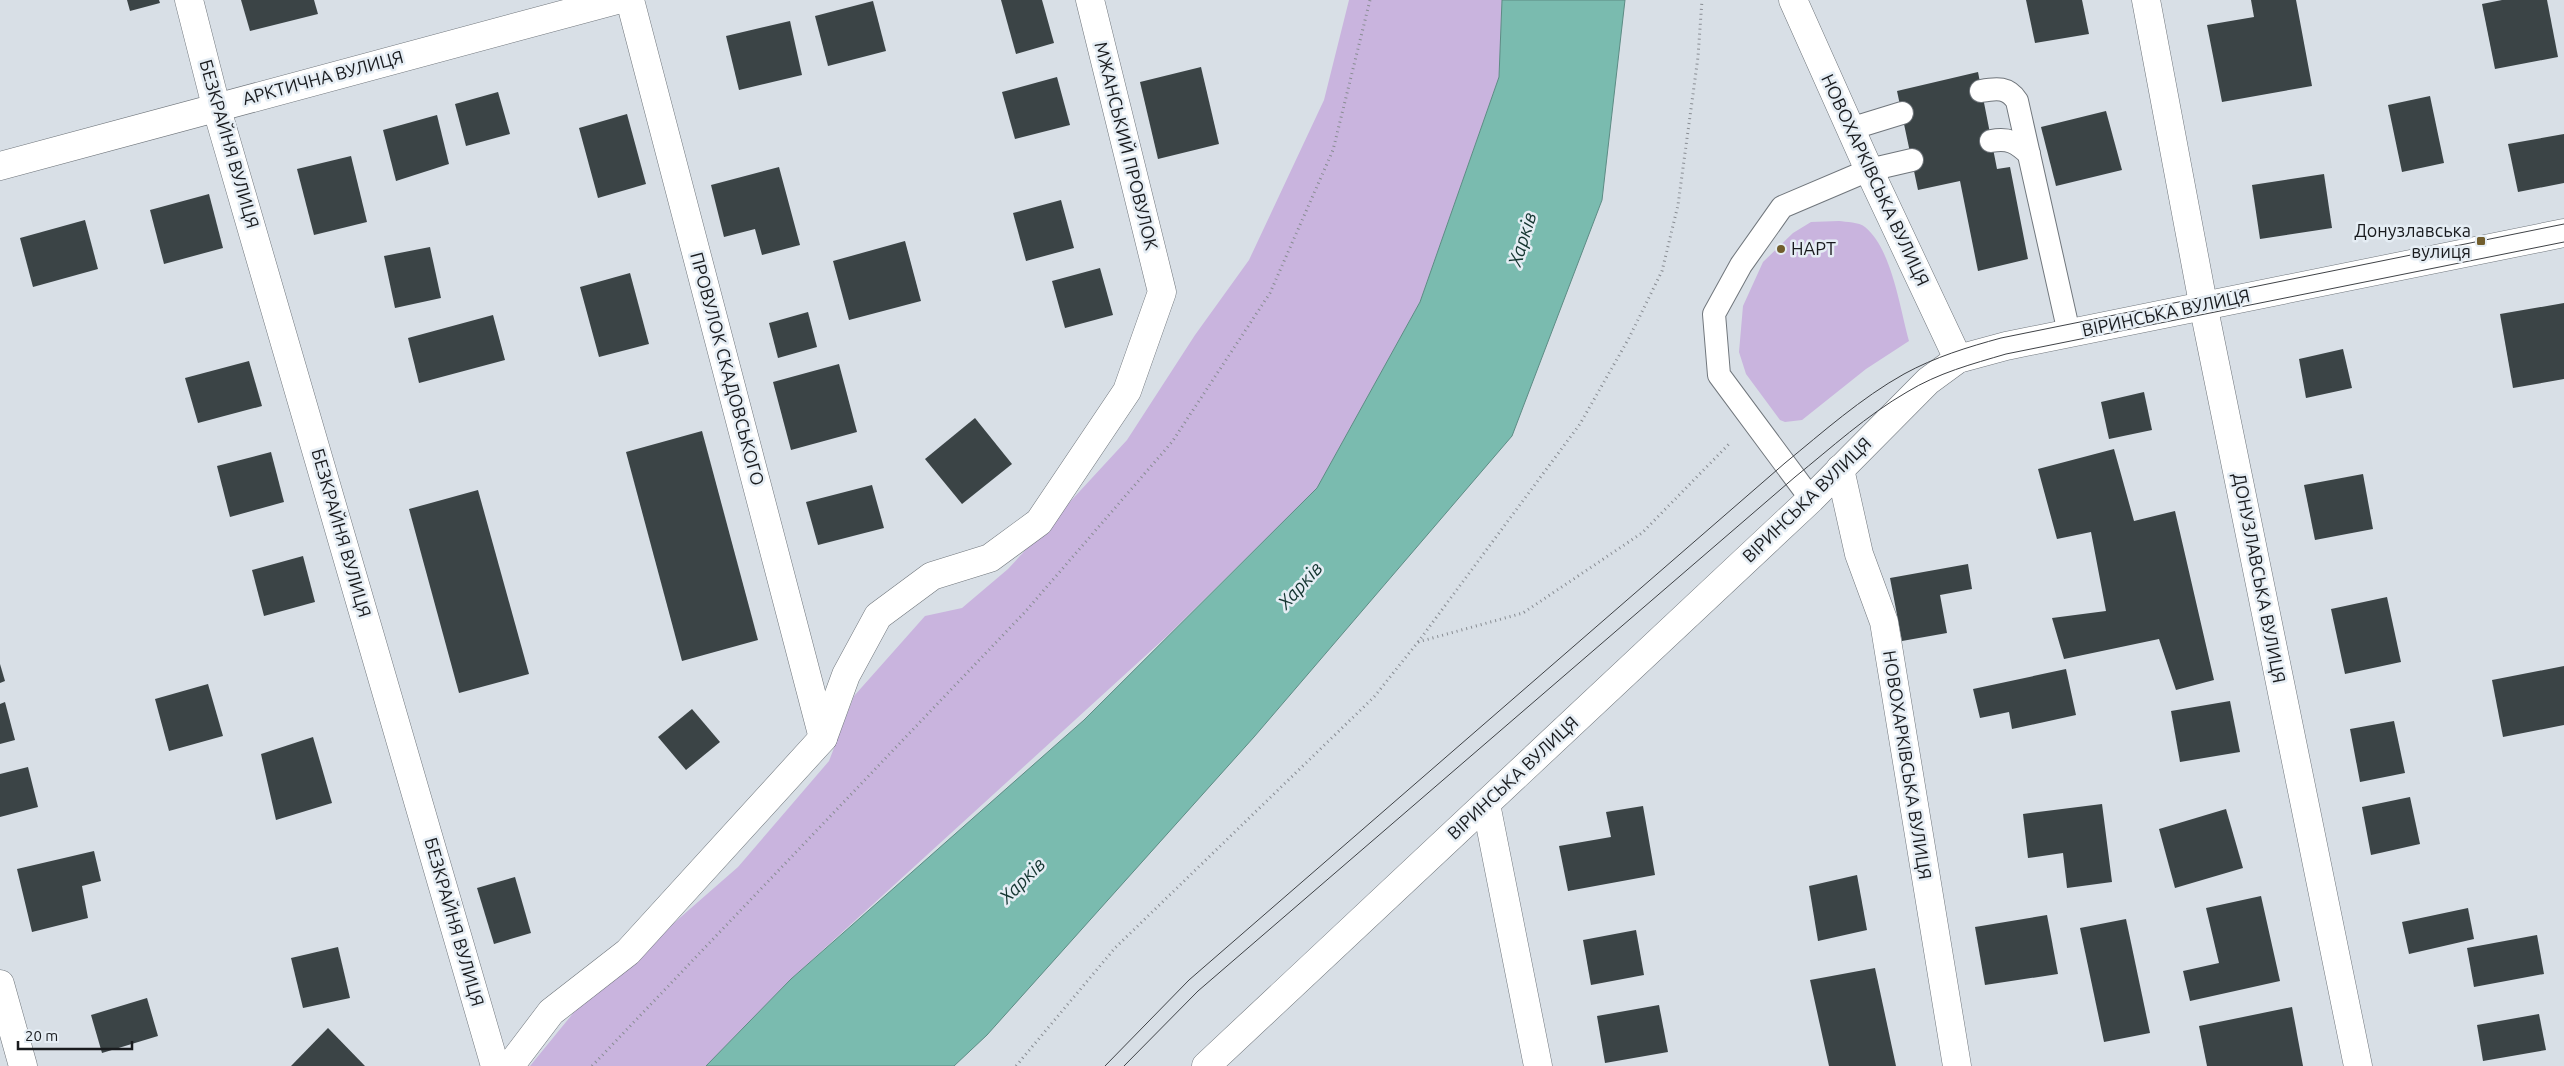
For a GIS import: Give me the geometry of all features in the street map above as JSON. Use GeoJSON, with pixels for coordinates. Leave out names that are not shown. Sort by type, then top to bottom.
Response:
{"type":"FeatureCollection","features":[{"type":"Feature","properties":{"kind":"street","name":"БЕЗКРАЙНЯ ВУЛИЦЯ"},"geometry":{"type":"LineString","coordinates":[[189,0],[216,106],[495,1066]]}},
{"type":"Feature","properties":{"kind":"street","name":"АРКТИЧНА ВУЛИЦЯ"},"geometry":{"type":"LineString","coordinates":[[0,166],[216,106],[617,0]]}},
{"type":"Feature","properties":{"kind":"street","name":"ПРОВУЛОК СКАДОВСЬКОГО"},"geometry":{"type":"LineString","coordinates":[[630,0],[823,738]]}},
{"type":"Feature","properties":{"kind":"street","name":"МЖАНСЬКИЙ ПРОВУЛОК"},"geometry":{"type":"LineString","coordinates":[[823,738],[846,675],[878,616],[932,576],[990,558],[1039,522],[1127,391],[1162,292],[1090,0]]}},
{"type":"Feature","properties":{"kind":"street","name":"НОВОХАРКІВСЬКА ВУЛИЦЯ"},"geometry":{"type":"LineString","coordinates":[[1793,0],[1850,129],[1958,359]]}},
{"type":"Feature","properties":{"kind":"street","name":"ДОНУЗЛАВСЬКА ВУЛИЦЯ"},"geometry":{"type":"LineString","coordinates":[[2146,0],[2204,306],[2358,1066]]}},
{"type":"Feature","properties":{"kind":"street","name":"ВІРИНСЬКА ВУЛИЦЯ"},"geometry":{"type":"LineString","coordinates":[[1206,1066],[1810,499],[1928,381],[1958,359],[2006,346],[2564,233]]}},
{"type":"Feature","properties":{"kind":"street","name":"НОВОХАРКІВСЬКА ВУЛИЦЯ"},"geometry":{"type":"LineString","coordinates":[[1840,469],[1859,554],[1884,622],[1957,1066]]}},
{"type":"Feature","properties":{"kind":"street"},"geometry":{"type":"LineString","coordinates":[[510,1066],[551,1012],[628,952],[823,738]]}},
{"type":"Feature","properties":{"kind":"street"},"geometry":{"type":"LineString","coordinates":[[1486,804],[1538,1066]]}},
{"type":"Feature","properties":{"kind":"street"},"geometry":{"type":"LineString","coordinates":[[0,984],[23,1066]]}},
{"type":"Feature","properties":{"kind":"lane"},"geometry":{"type":"LineString","coordinates":[[1981,91],[1999,88],[2011,92],[2017,101],[2069,333]]}},
{"type":"Feature","properties":{"kind":"lane"},"geometry":{"type":"LineString","coordinates":[[1850,129],[1902,113]]}},
{"type":"Feature","properties":{"kind":"lane"},"geometry":{"type":"LineString","coordinates":[[1991,140],[2006,138],[2017,143],[2029,154]]}},
{"type":"Feature","properties":{"kind":"lane"},"geometry":{"type":"LineString","coordinates":[[1810,499],[1719,375],[1714,314],[1741,265],[1782,207],[1869,170],[1912,160]]}},
{"type":"Feature","properties":{"kind":"path"},"geometry":{"type":"LineString","coordinates":[[1016,1066],[1114,948],[1374,696],[1418,642],[1580,424],[1629,338],[1662,271],[1678,206],[1698,57],[1702,0]]}},
{"type":"Feature","properties":{"kind":"path"},"geometry":{"type":"LineString","coordinates":[[1418,642],[1523,613],[1642,533],[1753,420]]}},
{"type":"Feature","properties":{"kind":"shaded area"},"geometry":{"type":"Polygon","coordinates":[[[1349,0],[1502,0],[1499,77],[1420,302],[1317,488],[1166,637],[791,979],[706,1066],[530,1066],[579,1006],[738,867],[829,761],[854,696],[925,616],[962,608],[1008,569],[1127,440],[1195,335],[1249,260],[1324,100],[1349,0]]]}},
{"type":"Feature","properties":{"kind":"shaded area"},"geometry":{"type":"Polygon","coordinates":[[[1839,221],[1856,223],[1865,227],[1882,250],[1894,280],[1909,341],[1866,369],[1802,420],[1785,422],[1780,420],[1746,374],[1739,352],[1743,306],[1763,262],[1793,233],[1811,222],[1839,221]]]}},
{"type":"Feature","properties":{"kind":"water","name":"Харків"},"geometry":{"type":"Polygon","coordinates":[[[1502,0],[1625,0],[1602,200],[1512,436],[1254,737],[987,1035],[954,1066],[706,1066],[791,979],[1084,720],[1317,488],[1420,302],[1499,77],[1502,0]]]}},
{"type":"Feature","properties":{"kind":"building"},"geometry":{"type":"Polygon","coordinates":[[[127,0],[159,0],[160,3],[130,11],[127,0]]]}},
{"type":"Feature","properties":{"kind":"building"},"geometry":{"type":"Polygon","coordinates":[[[241,0],[314,0],[318,14],[250,31],[241,0]]]}},
{"type":"Feature","properties":{"kind":"building"},"geometry":{"type":"Polygon","coordinates":[[[1001,0],[1042,0],[1054,43],[1016,54],[1001,0]]]}},
{"type":"Feature","properties":{"kind":"building"},"geometry":{"type":"Polygon","coordinates":[[[2026,0],[2082,0],[2089,34],[2035,43],[2026,0]]]}},
{"type":"Feature","properties":{"kind":"building"},"geometry":{"type":"Polygon","coordinates":[[[2251,0],[2296,0],[2312,86],[2222,102],[2207,25],[2254,17],[2251,0]]]}},
{"type":"Feature","properties":{"kind":"building"},"geometry":{"type":"Polygon","coordinates":[[[2502,0],[2547,0],[2558,57],[2495,69],[2482,4],[2502,0]]]}},
{"type":"Feature","properties":{"kind":"building"},"geometry":{"type":"Polygon","coordinates":[[[873,1],[886,51],[828,66],[815,16],[873,1]]]}},
{"type":"Feature","properties":{"kind":"building"},"geometry":{"type":"Polygon","coordinates":[[[790,21],[802,75],[739,90],[726,36],[790,21]]]}},
{"type":"Feature","properties":{"kind":"building"},"geometry":{"type":"Polygon","coordinates":[[[1201,67],[1219,144],[1158,159],[1140,82],[1201,67]]]}},
{"type":"Feature","properties":{"kind":"building"},"geometry":{"type":"Polygon","coordinates":[[[1978,72],[1997,169],[2010,167],[2028,259],[1978,271],[1960,181],[1918,190],[1897,91],[1978,72]]]}},
{"type":"Feature","properties":{"kind":"building"},"geometry":{"type":"Polygon","coordinates":[[[1057,77],[1070,125],[1015,139],[1002,92],[1057,77]]]}},
{"type":"Feature","properties":{"kind":"building"},"geometry":{"type":"Polygon","coordinates":[[[498,92],[510,134],[466,146],[455,104],[498,92]]]}},
{"type":"Feature","properties":{"kind":"building"},"geometry":{"type":"Polygon","coordinates":[[[2430,96],[2444,163],[2402,172],[2388,105],[2430,96]]]}},
{"type":"Feature","properties":{"kind":"building"},"geometry":{"type":"Polygon","coordinates":[[[2106,111],[2122,170],[2056,186],[2041,127],[2106,111]]]}},
{"type":"Feature","properties":{"kind":"building"},"geometry":{"type":"Polygon","coordinates":[[[627,114],[646,184],[598,198],[579,128],[627,114]]]}},
{"type":"Feature","properties":{"kind":"building"},"geometry":{"type":"Polygon","coordinates":[[[437,115],[449,164],[396,181],[383,130],[437,115]]]}},
{"type":"Feature","properties":{"kind":"building"},"geometry":{"type":"Polygon","coordinates":[[[2564,134],[2564,183],[2518,192],[2508,144],[2564,134]]]}},
{"type":"Feature","properties":{"kind":"building"},"geometry":{"type":"Polygon","coordinates":[[[351,156],[367,222],[314,235],[297,169],[351,156]]]}},
{"type":"Feature","properties":{"kind":"building"},"geometry":{"type":"Polygon","coordinates":[[[779,167],[800,245],[762,255],[755,229],[724,237],[711,185],[779,167]]]}},
{"type":"Feature","properties":{"kind":"building"},"geometry":{"type":"Polygon","coordinates":[[[2324,174],[2332,228],[2260,239],[2252,185],[2324,174]]]}},
{"type":"Feature","properties":{"kind":"building"},"geometry":{"type":"Polygon","coordinates":[[[209,194],[223,248],[164,264],[150,210],[209,194]]]}},
{"type":"Feature","properties":{"kind":"building"},"geometry":{"type":"Polygon","coordinates":[[[1061,200],[1074,248],[1026,261],[1013,213],[1061,200]]]}},
{"type":"Feature","properties":{"kind":"building"},"geometry":{"type":"Polygon","coordinates":[[[85,220],[98,269],[33,287],[20,238],[85,220]]]}},
{"type":"Feature","properties":{"kind":"building"},"geometry":{"type":"Polygon","coordinates":[[[905,241],[921,301],[849,320],[833,261],[905,241]]]}},
{"type":"Feature","properties":{"kind":"building"},"geometry":{"type":"Polygon","coordinates":[[[430,247],[441,298],[395,308],[384,256],[430,247]]]}},
{"type":"Feature","properties":{"kind":"building"},"geometry":{"type":"Polygon","coordinates":[[[1100,268],[1113,315],[1065,328],[1052,281],[1100,268]]]}},
{"type":"Feature","properties":{"kind":"building"},"geometry":{"type":"Polygon","coordinates":[[[630,273],[649,344],[599,357],[580,287],[630,273]]]}},
{"type":"Feature","properties":{"kind":"building"},"geometry":{"type":"Polygon","coordinates":[[[2564,303],[2564,379],[2513,388],[2500,314],[2564,303]]]}},
{"type":"Feature","properties":{"kind":"building"},"geometry":{"type":"Polygon","coordinates":[[[808,312],[817,347],[778,358],[769,323],[808,312]]]}},
{"type":"Feature","properties":{"kind":"building"},"geometry":{"type":"Polygon","coordinates":[[[493,315],[505,360],[419,383],[408,338],[493,315]]]}},
{"type":"Feature","properties":{"kind":"building"},"geometry":{"type":"Polygon","coordinates":[[[2343,349],[2352,388],[2306,398],[2299,359],[2343,349]]]}},
{"type":"Feature","properties":{"kind":"building"},"geometry":{"type":"Polygon","coordinates":[[[249,361],[262,406],[198,423],[185,378],[249,361]]]}},
{"type":"Feature","properties":{"kind":"building"},"geometry":{"type":"Polygon","coordinates":[[[839,364],[857,432],[791,450],[773,382],[839,364]]]}},
{"type":"Feature","properties":{"kind":"building"},"geometry":{"type":"Polygon","coordinates":[[[2144,392],[2152,430],[2109,439],[2101,402],[2144,392]]]}},
{"type":"Feature","properties":{"kind":"building"},"geometry":{"type":"Polygon","coordinates":[[[975,418],[1012,464],[962,504],[925,459],[975,418]]]}},
{"type":"Feature","properties":{"kind":"building"},"geometry":{"type":"Polygon","coordinates":[[[702,431],[758,640],[682,661],[626,452],[702,431]]]}},
{"type":"Feature","properties":{"kind":"building"},"geometry":{"type":"Polygon","coordinates":[[[2114,449],[2134,521],[2175,511],[2214,680],[2176,690],[2159,639],[2064,659],[2052,618],[2106,611],[2091,532],[2057,539],[2038,469],[2114,449]]]}},
{"type":"Feature","properties":{"kind":"building"},"geometry":{"type":"Polygon","coordinates":[[[271,452],[284,502],[230,517],[217,466],[271,452]]]}},
{"type":"Feature","properties":{"kind":"building"},"geometry":{"type":"Polygon","coordinates":[[[2363,474],[2373,529],[2315,540],[2304,485],[2363,474]]]}},
{"type":"Feature","properties":{"kind":"building"},"geometry":{"type":"Polygon","coordinates":[[[872,485],[884,528],[818,545],[806,502],[872,485]]]}},
{"type":"Feature","properties":{"kind":"building"},"geometry":{"type":"Polygon","coordinates":[[[478,490],[529,674],[459,693],[409,509],[478,490]]]}},
{"type":"Feature","properties":{"kind":"building"},"geometry":{"type":"Polygon","coordinates":[[[303,556],[315,602],[264,616],[252,570],[303,556]]]}},
{"type":"Feature","properties":{"kind":"building"},"geometry":{"type":"Polygon","coordinates":[[[1968,564],[1972,589],[1940,595],[1947,633],[1902,641],[1890,578],[1968,564]]]}},
{"type":"Feature","properties":{"kind":"building"},"geometry":{"type":"Polygon","coordinates":[[[2387,597],[2401,662],[2345,674],[2331,609],[2387,597]]]}},
{"type":"Feature","properties":{"kind":"building"},"geometry":{"type":"Polygon","coordinates":[[[0,664],[5,681],[0,683],[0,664]]]}},
{"type":"Feature","properties":{"kind":"building"},"geometry":{"type":"Polygon","coordinates":[[[2564,666],[2564,725],[2503,737],[2492,680],[2564,666]]]}},
{"type":"Feature","properties":{"kind":"building"},"geometry":{"type":"Polygon","coordinates":[[[2066,669],[2076,715],[2012,729],[2009,712],[1980,718],[1973,689],[2066,669]]]}},
{"type":"Feature","properties":{"kind":"building"},"geometry":{"type":"Polygon","coordinates":[[[208,684],[223,736],[169,751],[155,699],[208,684]]]}},
{"type":"Feature","properties":{"kind":"building"},"geometry":{"type":"Polygon","coordinates":[[[2230,701],[2240,752],[2180,762],[2171,711],[2230,701]]]}},
{"type":"Feature","properties":{"kind":"building"},"geometry":{"type":"Polygon","coordinates":[[[5,702],[15,740],[0,744],[0,704],[5,702]]]}},
{"type":"Feature","properties":{"kind":"building"},"geometry":{"type":"Polygon","coordinates":[[[692,709],[720,742],[686,770],[658,737],[692,709]]]}},
{"type":"Feature","properties":{"kind":"building"},"geometry":{"type":"Polygon","coordinates":[[[2394,721],[2405,773],[2360,782],[2350,729],[2394,721]]]}},
{"type":"Feature","properties":{"kind":"building"},"geometry":{"type":"Polygon","coordinates":[[[313,737],[332,803],[276,820],[261,754],[313,737]]]}},
{"type":"Feature","properties":{"kind":"building"},"geometry":{"type":"Polygon","coordinates":[[[28,767],[38,807],[0,817],[0,774],[28,767]]]}},
{"type":"Feature","properties":{"kind":"building"},"geometry":{"type":"Polygon","coordinates":[[[2410,797],[2420,844],[2371,855],[2362,807],[2410,797]]]}},
{"type":"Feature","properties":{"kind":"building"},"geometry":{"type":"Polygon","coordinates":[[[2102,804],[2112,882],[2067,888],[2063,853],[2028,858],[2023,814],[2102,804]]]}},
{"type":"Feature","properties":{"kind":"building"},"geometry":{"type":"Polygon","coordinates":[[[1643,806],[1655,875],[1568,891],[1559,846],[1611,837],[1606,812],[1643,806]]]}},
{"type":"Feature","properties":{"kind":"building"},"geometry":{"type":"Polygon","coordinates":[[[2226,809],[2243,868],[2175,888],[2159,829],[2226,809]]]}},
{"type":"Feature","properties":{"kind":"building"},"geometry":{"type":"Polygon","coordinates":[[[94,851],[101,881],[82,886],[88,918],[32,932],[17,869],[94,851]]]}},
{"type":"Feature","properties":{"kind":"building"},"geometry":{"type":"Polygon","coordinates":[[[1857,875],[1867,930],[1818,941],[1809,886],[1857,875]]]}},
{"type":"Feature","properties":{"kind":"building"},"geometry":{"type":"Polygon","coordinates":[[[515,877],[531,933],[494,944],[477,888],[515,877]]]}},
{"type":"Feature","properties":{"kind":"building"},"geometry":{"type":"Polygon","coordinates":[[[2261,896],[2280,981],[2190,1001],[2183,971],[2219,963],[2206,908],[2261,896]]]}},
{"type":"Feature","properties":{"kind":"building"},"geometry":{"type":"Polygon","coordinates":[[[2468,908],[2474,939],[2409,954],[2402,922],[2468,908]]]}},
{"type":"Feature","properties":{"kind":"building"},"geometry":{"type":"Polygon","coordinates":[[[2047,915],[2058,974],[1985,985],[1975,927],[2047,915]]]}},
{"type":"Feature","properties":{"kind":"building"},"geometry":{"type":"Polygon","coordinates":[[[2126,919],[2150,1033],[2104,1042],[2080,928],[2126,919]]]}},
{"type":"Feature","properties":{"kind":"building"},"geometry":{"type":"Polygon","coordinates":[[[1636,930],[1644,975],[1591,985],[1583,940],[1636,930]]]}},
{"type":"Feature","properties":{"kind":"building"},"geometry":{"type":"Polygon","coordinates":[[[2537,935],[2544,974],[2474,987],[2467,948],[2537,935]]]}},
{"type":"Feature","properties":{"kind":"building"},"geometry":{"type":"Polygon","coordinates":[[[338,947],[350,998],[303,1008],[291,958],[338,947]]]}},
{"type":"Feature","properties":{"kind":"building"},"geometry":{"type":"Polygon","coordinates":[[[1875,968],[1896,1066],[1829,1066],[1810,980],[1875,968]]]}},
{"type":"Feature","properties":{"kind":"building"},"geometry":{"type":"Polygon","coordinates":[[[147,998],[158,1036],[102,1053],[91,1015],[147,998]]]}},
{"type":"Feature","properties":{"kind":"building"},"geometry":{"type":"Polygon","coordinates":[[[1659,1005],[1668,1052],[1605,1063],[1597,1016],[1659,1005]]]}},
{"type":"Feature","properties":{"kind":"building"},"geometry":{"type":"Polygon","coordinates":[[[2292,1007],[2303,1066],[2207,1066],[2199,1026],[2292,1007]]]}},
{"type":"Feature","properties":{"kind":"building"},"geometry":{"type":"Polygon","coordinates":[[[2539,1014],[2546,1050],[2483,1061],[2477,1025],[2539,1014]]]}},
{"type":"Feature","properties":{"kind":"building"},"geometry":{"type":"Polygon","coordinates":[[[328,1028],[365,1066],[291,1066],[328,1028]]]}},
{"type":"Feature","properties":{"kind":"tram line"},"geometry":{"type":"LineString","coordinates":[[1105,1066],[1189,980],[1785,463],[1857,405],[1888,383],[1928,362],[2001,338],[2564,224]]}},
{"type":"Feature","properties":{"kind":"tram line"},"geometry":{"type":"LineString","coordinates":[[1124,1066],[1198,991],[1795,477],[1863,421],[1919,385],[1968,365],[2006,354],[2564,242]]}},
{"type":"Feature","properties":{"kind":"place","name":"Донузлавська вулиця"},"geometry":{"type":"Point","coordinates":[2481,241]}},
{"type":"Feature","properties":{"kind":"place","name":"НАРТ"},"geometry":{"type":"Point","coordinates":[1781,249]}}]}
